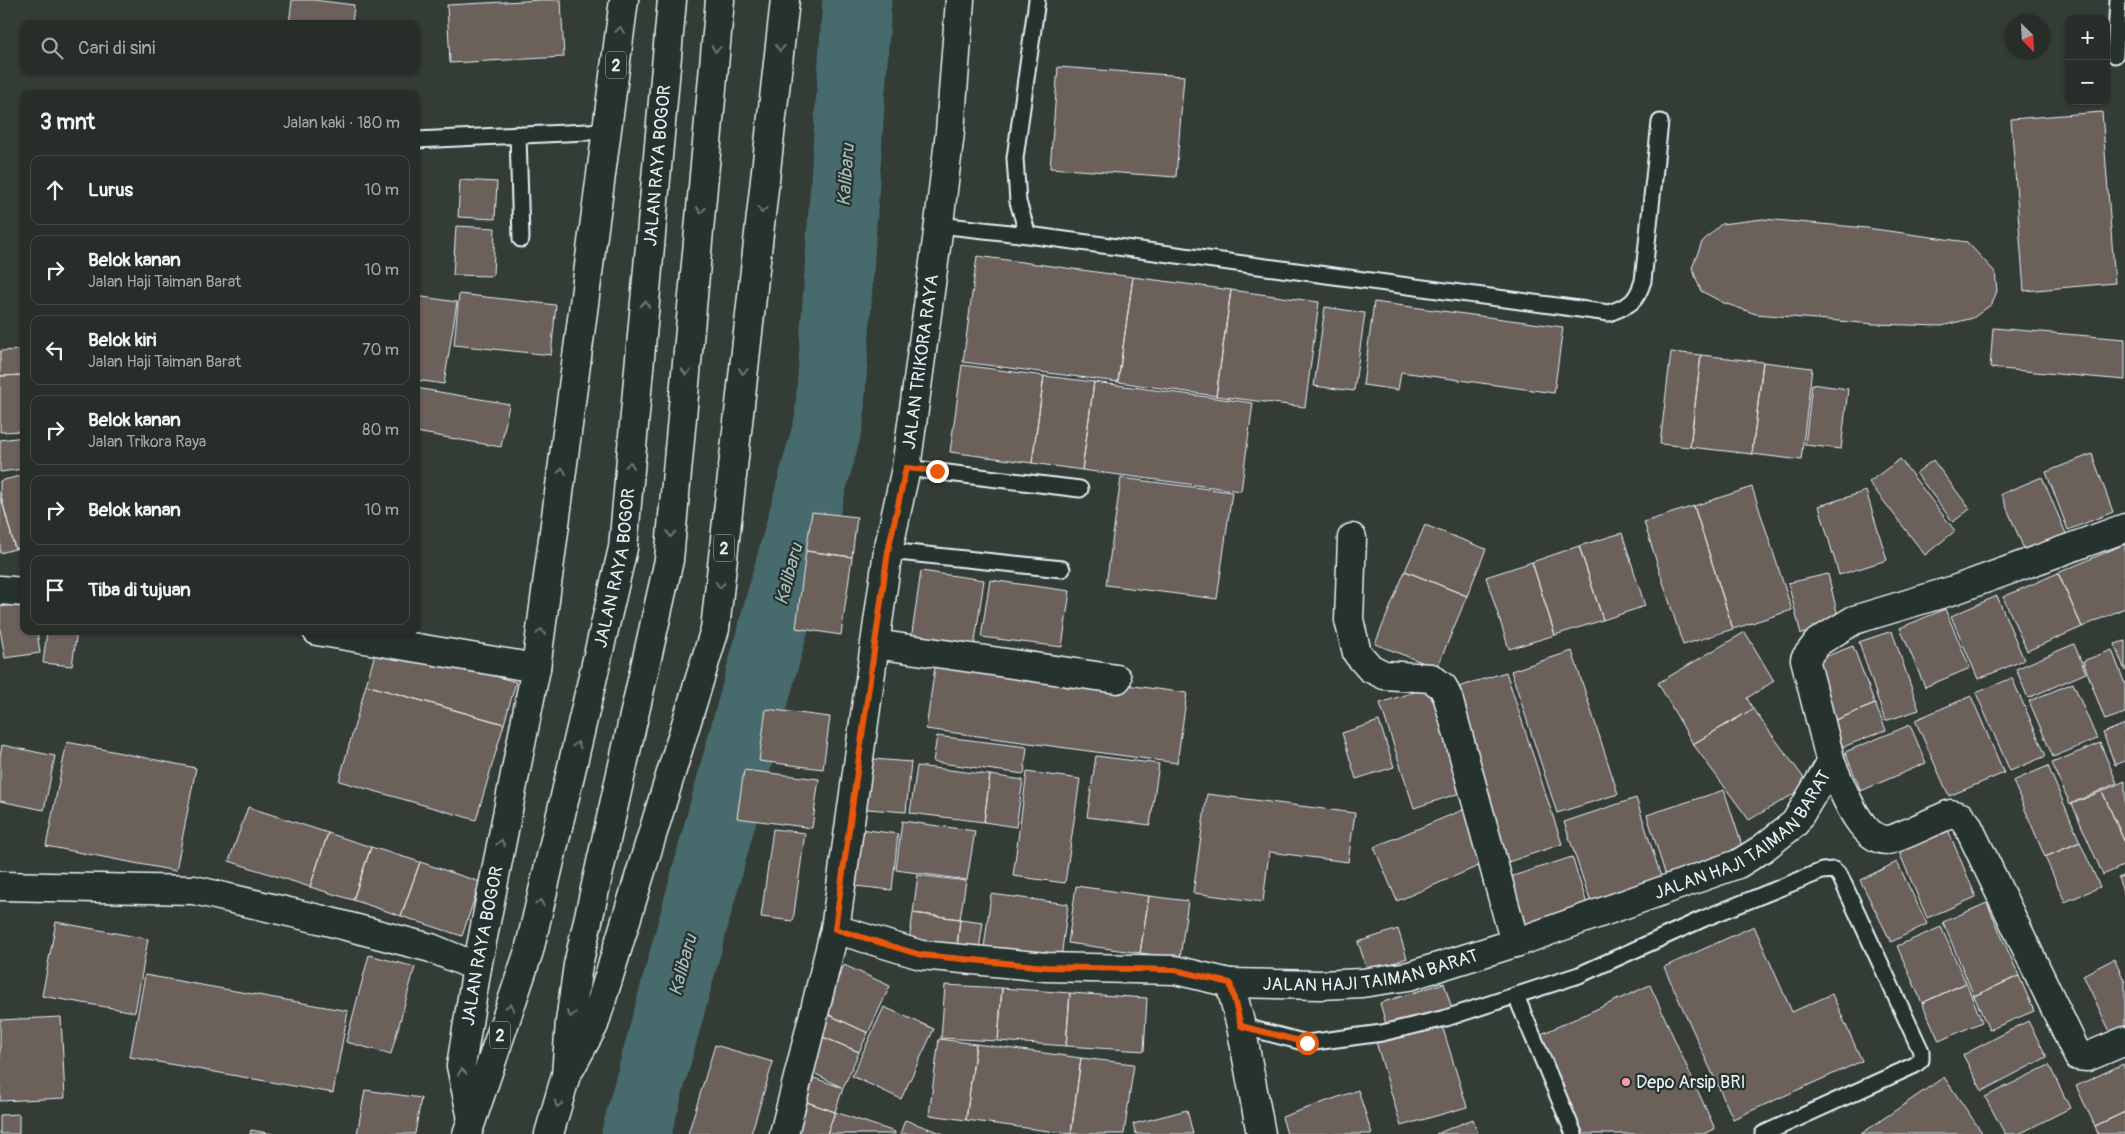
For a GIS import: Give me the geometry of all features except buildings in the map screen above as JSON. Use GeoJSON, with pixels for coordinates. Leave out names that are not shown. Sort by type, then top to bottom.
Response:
{"type":"FeatureCollection","features":[{"type":"Feature","properties":{"kind":"main road","name":"JALAN RAYA BOGOR"},"geometry":{"type":"LineString","coordinates":[[470,1127],[461,1066],[477,968],[536,668],[624,0]]}},
{"type":"Feature","properties":{"kind":"main road","name":"JALAN RAYA BOGOR"},"geometry":{"type":"LineString","coordinates":[[470,1127],[529,950],[623,548],[672,0]]}},
{"type":"Feature","properties":{"kind":"main road","name":"2"},"geometry":{"type":"LineString","coordinates":[[549,1134],[566,1075],[570,1022],[578,966],[669,560],[720,0]]}},
{"type":"Feature","properties":{"kind":"main road","name":"2"},"geometry":{"type":"LineString","coordinates":[[566,1075],[594,1025],[715,628],[785,0]]}},
{"type":"Feature","properties":{"kind":"main road","name":"JALAN TRIKORA RAYA"},"geometry":{"type":"LineString","coordinates":[[784,1134],[835,929],[888,551],[906,468],[939,225],[950,132],[960,0]]}},
{"type":"Feature","properties":{"kind":"main road","name":"JALAN HAJI TAIMAN BARAT"},"geometry":{"type":"LineString","coordinates":[[835,929],[921,955],[1046,967],[1175,970],[1230,983],[1320,985],[1409,976],[1515,943],[1738,864],[1762,849],[1795,823],[1831,763],[1805,659],[1818,642],[1854,620],[1954,590],[2125,528]]}},
{"type":"Feature","properties":{"kind":"main road"},"geometry":{"type":"LineString","coordinates":[[1352,538],[1349,620],[1357,653],[1370,668],[1384,675],[1431,678],[1443,687],[1448,698],[1515,943]]}},
{"type":"Feature","properties":{"kind":"main road"},"geometry":{"type":"LineString","coordinates":[[0,590],[20,592]]}},
{"type":"Feature","properties":{"kind":"main road"},"geometry":{"type":"LineString","coordinates":[[341,635],[536,668]]}},
{"type":"Feature","properties":{"kind":"main road"},"geometry":{"type":"LineString","coordinates":[[875,644],[1117,678]]}},
{"type":"Feature","properties":{"kind":"main road"},"geometry":{"type":"LineString","coordinates":[[1831,763],[1862,826],[1874,837],[1888,840],[1951,814],[1961,817],[1967,824],[2078,1056],[2088,1057],[2125,1042]]}},
{"type":"Feature","properties":{"kind":"main road"},"geometry":{"type":"LineString","coordinates":[[0,886],[194,890],[431,948],[477,968]]}},
{"type":"Feature","properties":{"kind":"main road"},"geometry":{"type":"LineString","coordinates":[[1230,983],[1241,1026],[1261,1134]]}},
{"type":"Feature","properties":{"kind":"lane"},"geometry":{"type":"LineString","coordinates":[[1028,235],[1018,202],[1015,158],[1037,0]]}},
{"type":"Feature","properties":{"kind":"lane"},"geometry":{"type":"LineString","coordinates":[[2115,55],[2118,0]]}},
{"type":"Feature","properties":{"kind":"lane"},"geometry":{"type":"LineString","coordinates":[[939,225],[1028,235],[1609,313],[1631,304],[1639,294],[1643,281],[1660,122]]}},
{"type":"Feature","properties":{"kind":"lane"},"geometry":{"type":"LineString","coordinates":[[420,140],[608,131]]}},
{"type":"Feature","properties":{"kind":"lane"},"geometry":{"type":"LineString","coordinates":[[518,134],[521,239]]}},
{"type":"Feature","properties":{"kind":"lane"},"geometry":{"type":"LineString","coordinates":[[906,468],[1080,489]]}},
{"type":"Feature","properties":{"kind":"lane"},"geometry":{"type":"LineString","coordinates":[[888,551],[1062,569]]}},
{"type":"Feature","properties":{"kind":"lane"},"geometry":{"type":"LineString","coordinates":[[1241,1026],[1307,1043],[1400,1029],[1446,1018],[1580,975],[1705,918],[1822,871],[1834,870],[1840,876],[1921,1051],[1921,1060],[1915,1065],[1763,1134]]}},
{"type":"Feature","properties":{"kind":"lane"},"geometry":{"type":"LineString","coordinates":[[1516,996],[1574,1134]]}},
{"type":"Feature","properties":{"kind":"waterway","name":"Kalibaru"},"geometry":{"type":"LineString","coordinates":[[636,1134],[829,422],[857,0]]}},
{"type":"Feature","properties":{"kind":"place","name":"Depo Arsip BRI"},"geometry":{"type":"Point","coordinates":[1626,1082]}},
{"type":"Feature","properties":{"kind":"route"},"geometry":{"type":"LineString","coordinates":[[937,471],[906,468],[888,551],[835,929],[921,955],[1046,967],[1175,970],[1230,983],[1241,1026],[1307,1043]]}}]}
